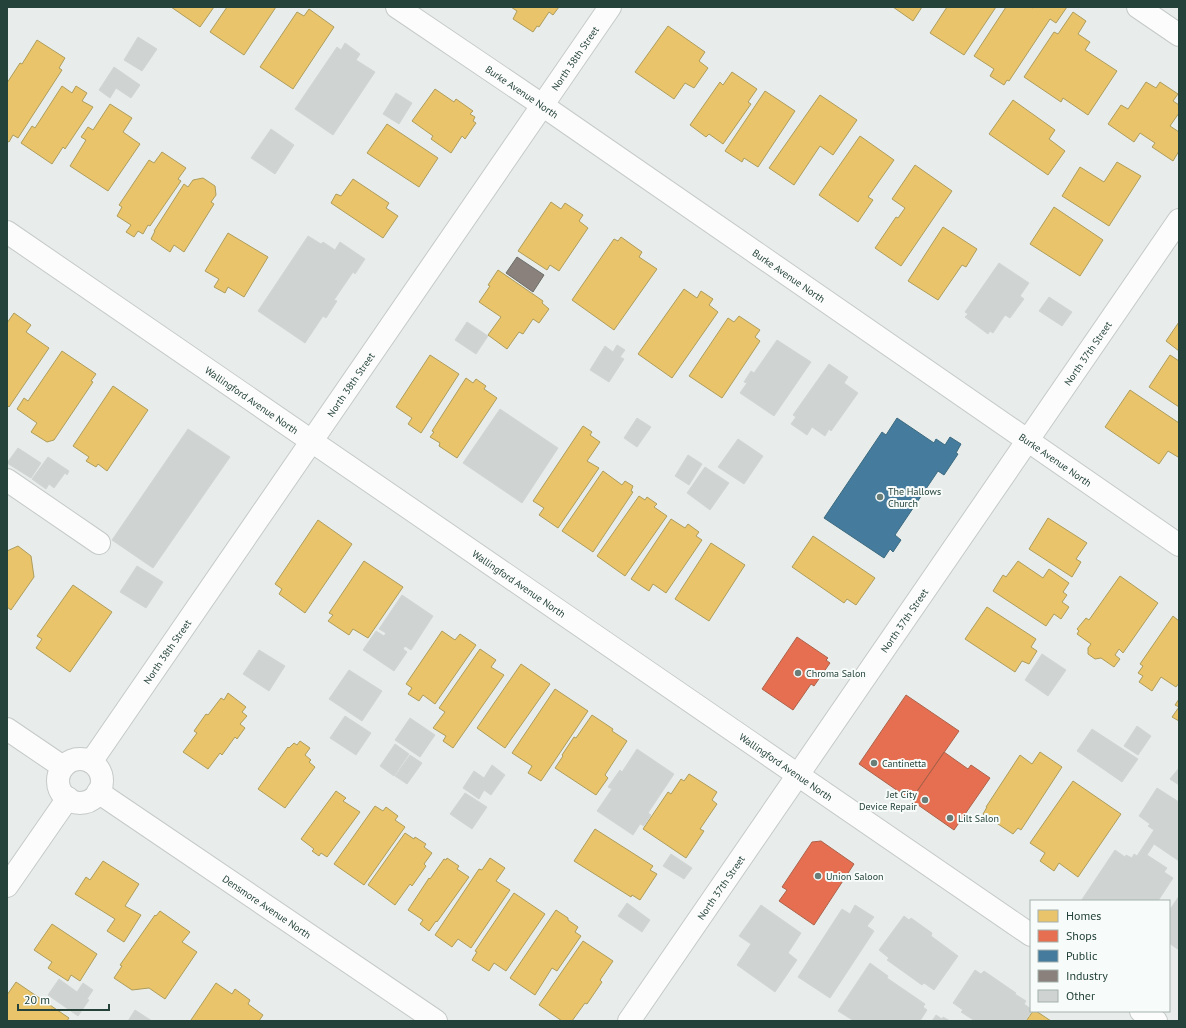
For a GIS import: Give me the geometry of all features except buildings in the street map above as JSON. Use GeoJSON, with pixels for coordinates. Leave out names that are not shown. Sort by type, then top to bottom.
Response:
{"type":"FeatureCollection","features":[{"type":"Feature","properties":{"kind":"street","name":"Burke Avenue North"},"geometry":{"type":"LineString","coordinates":[[397,7],[542,105],[1179,545]]}},
{"type":"Feature","properties":{"kind":"street","name":"North 38th Street"},"geometry":{"type":"LineString","coordinates":[[91,762],[610,7]]}},
{"type":"Feature","properties":{"kind":"street"},"geometry":{"type":"LineString","coordinates":[[1138,7],[1179,35]]}},
{"type":"Feature","properties":{"kind":"street","name":"North 37th Street"},"geometry":{"type":"LineString","coordinates":[[629,1021],[1179,220]]}},
{"type":"Feature","properties":{"kind":"street","name":"Wallingford Avenue North"},"geometry":{"type":"LineString","coordinates":[[7,232],[1030,934]]}},
{"type":"Feature","properties":{"kind":"street"},"geometry":{"type":"LineString","coordinates":[[7,480],[99,543]]}},
{"type":"Feature","properties":{"kind":"street"},"geometry":{"type":"LineString","coordinates":[[7,729],[63,767]]}},
{"type":"Feature","properties":{"kind":"street"},"geometry":{"type":"LineString","coordinates":[[80,759],[91,762],[99,769],[102,776],[102,783],[98,792],[91,800],[84,802],[77,802],[68,798],[61,791],[59,784],[59,777],[63,767],[73,760],[80,759]]}},
{"type":"Feature","properties":{"kind":"street","name":"Densmore Avenue North"},"geometry":{"type":"LineString","coordinates":[[98,792],[436,1021]]}},
{"type":"Feature","properties":{"kind":"street"},"geometry":{"type":"LineString","coordinates":[[7,886],[68,798]]}},
{"type":"Feature","properties":{"kind":"street"},"geometry":{"type":"LineString","coordinates":[[1142,1012],[1156,1021]]}},
{"type":"Feature","properties":{"kind":"place","name":"The Hallows Church"},"geometry":{"type":"Point","coordinates":[880,497]}},
{"type":"Feature","properties":{"kind":"place","name":"Chroma Salon"},"geometry":{"type":"Point","coordinates":[798,673]}},
{"type":"Feature","properties":{"kind":"place","name":"Cantinetta"},"geometry":{"type":"Point","coordinates":[874,763]}},
{"type":"Feature","properties":{"kind":"place","name":"Jet City Device Repair"},"geometry":{"type":"Point","coordinates":[925,800]}},
{"type":"Feature","properties":{"kind":"place","name":"Lilt Salon"},"geometry":{"type":"Point","coordinates":[950,818]}},
{"type":"Feature","properties":{"kind":"place","name":"Union Saloon"},"geometry":{"type":"Point","coordinates":[818,876]}}]}
